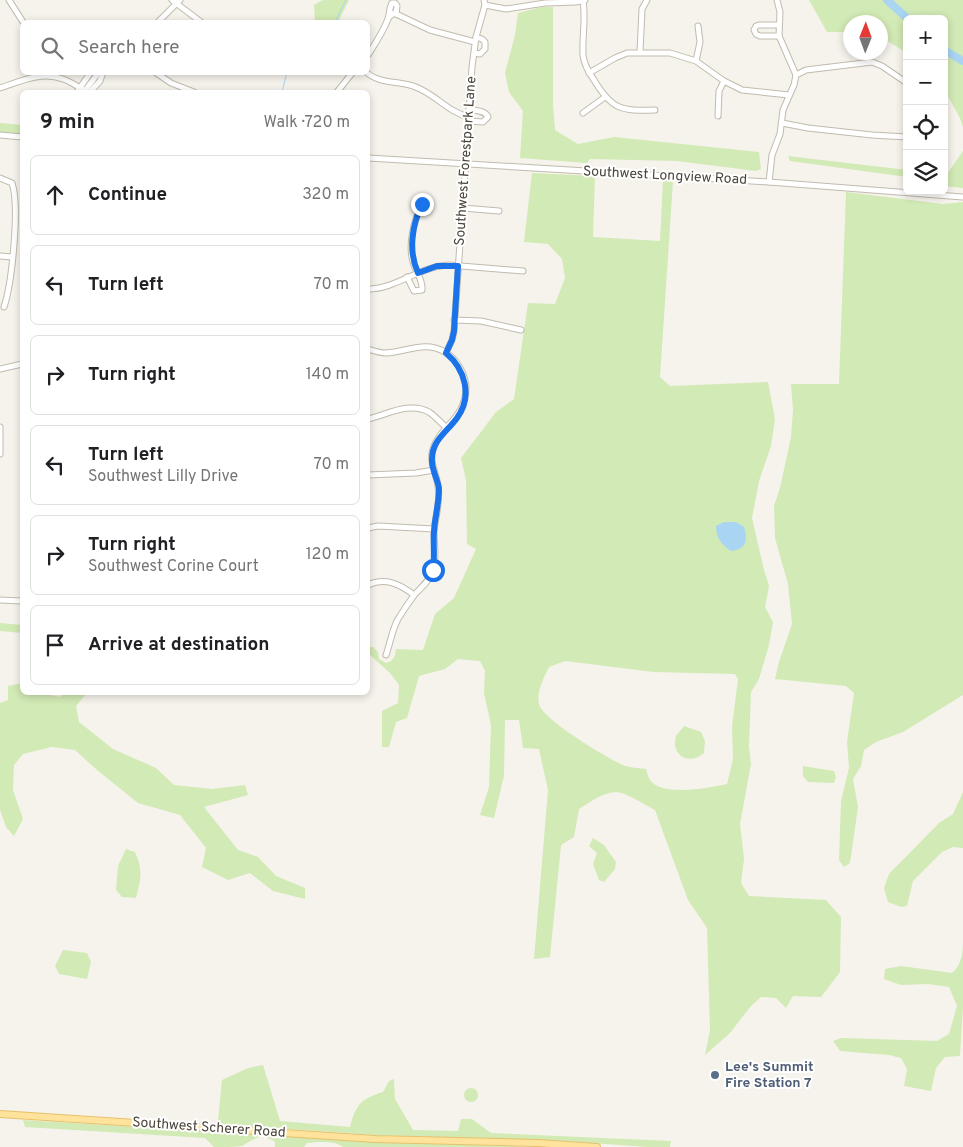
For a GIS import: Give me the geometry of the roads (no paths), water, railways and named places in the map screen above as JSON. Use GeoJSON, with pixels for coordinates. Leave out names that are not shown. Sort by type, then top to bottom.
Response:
{"type":"FeatureCollection","features":[{"type":"Feature","properties":{"kind":"main road","name":"Southwest Scherer Road"},"geometry":{"type":"LineString","coordinates":[[0,1114],[375,1139],[538,1143],[597,1147]]}},
{"type":"Feature","properties":{"kind":"street"},"geometry":{"type":"LineString","coordinates":[[9,0],[22,20]]}},
{"type":"Feature","properties":{"kind":"street"},"geometry":{"type":"LineString","coordinates":[[640,52],[642,9],[647,0]]}},
{"type":"Feature","properties":{"kind":"street"},"geometry":{"type":"LineString","coordinates":[[769,182],[772,155],[782,122],[783,110],[794,85],[796,75],[779,36],[780,12],[777,0]]}},
{"type":"Feature","properties":{"kind":"street"},"geometry":{"type":"LineString","coordinates":[[160,20],[176,1],[199,20]]}},
{"type":"Feature","properties":{"kind":"street"},"geometry":{"type":"LineString","coordinates":[[484,3],[506,9],[545,3],[584,1],[583,58],[589,73],[612,104],[625,109],[654,110]]}},
{"type":"Feature","properties":{"kind":"street"},"geometry":{"type":"LineString","coordinates":[[370,52],[389,17],[390,5],[392,3],[395,3],[397,6],[396,14]]}},
{"type":"Feature","properties":{"kind":"street","name":"Southwest Forestpark Lane"},"geometry":{"type":"LineString","coordinates":[[446,353],[452,340],[474,53],[484,3]]}},
{"type":"Feature","properties":{"kind":"street"},"geometry":{"type":"LineString","coordinates":[[389,17],[391,14],[396,14],[413,24],[430,30],[476,40],[482,39],[485,42],[485,50],[480,54],[474,53]]}},
{"type":"Feature","properties":{"kind":"street"},"geometry":{"type":"LineString","coordinates":[[778,25],[759,25],[754,30],[760,36],[779,36]]}},
{"type":"Feature","properties":{"kind":"street"},"geometry":{"type":"LineString","coordinates":[[696,61],[700,42],[698,26]]}},
{"type":"Feature","properties":{"kind":"street"},"geometry":{"type":"LineString","coordinates":[[589,73],[627,53],[678,54],[696,61],[724,81],[742,90],[789,95]]}},
{"type":"Feature","properties":{"kind":"street"},"geometry":{"type":"LineString","coordinates":[[796,75],[806,70],[872,62],[882,66],[903,81]]}},
{"type":"Feature","properties":{"kind":"street"},"geometry":{"type":"LineString","coordinates":[[0,88],[40,75]]}},
{"type":"Feature","properties":{"kind":"street"},"geometry":{"type":"LineString","coordinates":[[47,75],[64,79],[78,90],[89,75]]}},
{"type":"Feature","properties":{"kind":"street"},"geometry":{"type":"LineString","coordinates":[[88,90],[97,75]]}},
{"type":"Feature","properties":{"kind":"street"},"geometry":{"type":"LineString","coordinates":[[89,90],[100,80],[102,75]]}},
{"type":"Feature","properties":{"kind":"street"},"geometry":{"type":"LineString","coordinates":[[159,75],[170,83],[189,90]]}},
{"type":"Feature","properties":{"kind":"street"},"geometry":{"type":"LineString","coordinates":[[340,90],[351,75]]}},
{"type":"Feature","properties":{"kind":"street"},"geometry":{"type":"LineString","coordinates":[[370,75],[419,88],[449,110],[469,119],[483,122],[488,117],[482,112],[469,109]]}},
{"type":"Feature","properties":{"kind":"street"},"geometry":{"type":"LineString","coordinates":[[718,116],[719,91],[724,81]]}},
{"type":"Feature","properties":{"kind":"street"},"geometry":{"type":"LineString","coordinates":[[583,113],[605,97]]}},
{"type":"Feature","properties":{"kind":"street"},"geometry":{"type":"LineString","coordinates":[[782,122],[808,128],[903,137]]}},
{"type":"Feature","properties":{"kind":"street"},"geometry":{"type":"LineString","coordinates":[[0,135],[20,137]]}},
{"type":"Feature","properties":{"kind":"street","name":"Southwest Longview Road"},"geometry":{"type":"LineString","coordinates":[[370,158],[769,182],[963,197]]}},
{"type":"Feature","properties":{"kind":"street"},"geometry":{"type":"LineString","coordinates":[[0,178],[12,183],[16,202],[10,285],[4,307]]}},
{"type":"Feature","properties":{"kind":"street"},"geometry":{"type":"LineString","coordinates":[[407,278],[414,291],[422,290],[422,285],[412,259],[412,252],[415,222],[422,204]]}},
{"type":"Feature","properties":{"kind":"street"},"geometry":{"type":"LineString","coordinates":[[463,208],[499,211]]}},
{"type":"Feature","properties":{"kind":"street"},"geometry":{"type":"LineString","coordinates":[[0,256],[12,257]]}},
{"type":"Feature","properties":{"kind":"street"},"geometry":{"type":"LineString","coordinates":[[370,289],[381,288],[437,266],[523,271]]}},
{"type":"Feature","properties":{"kind":"street"},"geometry":{"type":"LineString","coordinates":[[454,320],[481,321],[521,330]]}},
{"type":"Feature","properties":{"kind":"street"},"geometry":{"type":"LineString","coordinates":[[370,349],[386,353],[430,346],[446,353],[460,368],[466,386],[462,408],[457,417],[441,434],[431,461],[439,487],[434,530],[433,570],[426,583],[414,595],[397,620],[386,656]]}},
{"type":"Feature","properties":{"kind":"street"},"geometry":{"type":"LineString","coordinates":[[0,369],[20,364]]}},
{"type":"Feature","properties":{"kind":"street"},"geometry":{"type":"LineString","coordinates":[[370,419],[407,408],[414,408],[428,412],[447,428]]}},
{"type":"Feature","properties":{"kind":"street"},"geometry":{"type":"LineString","coordinates":[[0,428],[0,454]]}},
{"type":"Feature","properties":{"kind":"street"},"geometry":{"type":"LineString","coordinates":[[370,475],[416,473],[434,470]]}},
{"type":"Feature","properties":{"kind":"street"},"geometry":{"type":"LineString","coordinates":[[370,528],[378,526],[434,530]]}},
{"type":"Feature","properties":{"kind":"street"},"geometry":{"type":"LineString","coordinates":[[370,584],[383,581],[395,583],[414,595]]}},
{"type":"Feature","properties":{"kind":"street"},"geometry":{"type":"LineString","coordinates":[[0,600],[20,601]]}},
{"type":"Feature","properties":{"kind":"water"},"geometry":{"type":"Polygon","coordinates":[[[724,522],[736,522],[744,527],[746,540],[743,546],[731,551],[724,546],[717,534],[716,526],[724,522]]]}},
{"type":"Feature","properties":{"kind":"waterway"},"geometry":{"type":"LineString","coordinates":[[336,20],[346,0]]}},
{"type":"Feature","properties":{"kind":"waterway"},"geometry":{"type":"LineString","coordinates":[[887,0],[904,15]]}},
{"type":"Feature","properties":{"kind":"waterway"},"geometry":{"type":"LineString","coordinates":[[948,52],[963,61]]}},
{"type":"Feature","properties":{"kind":"waterway"},"geometry":{"type":"LineString","coordinates":[[282,90],[286,75]]}},
{"type":"Feature","properties":{"kind":"place","name":"Lee's Summit Fire Station 7"},"geometry":{"type":"Point","coordinates":[715,1075]}}]}
